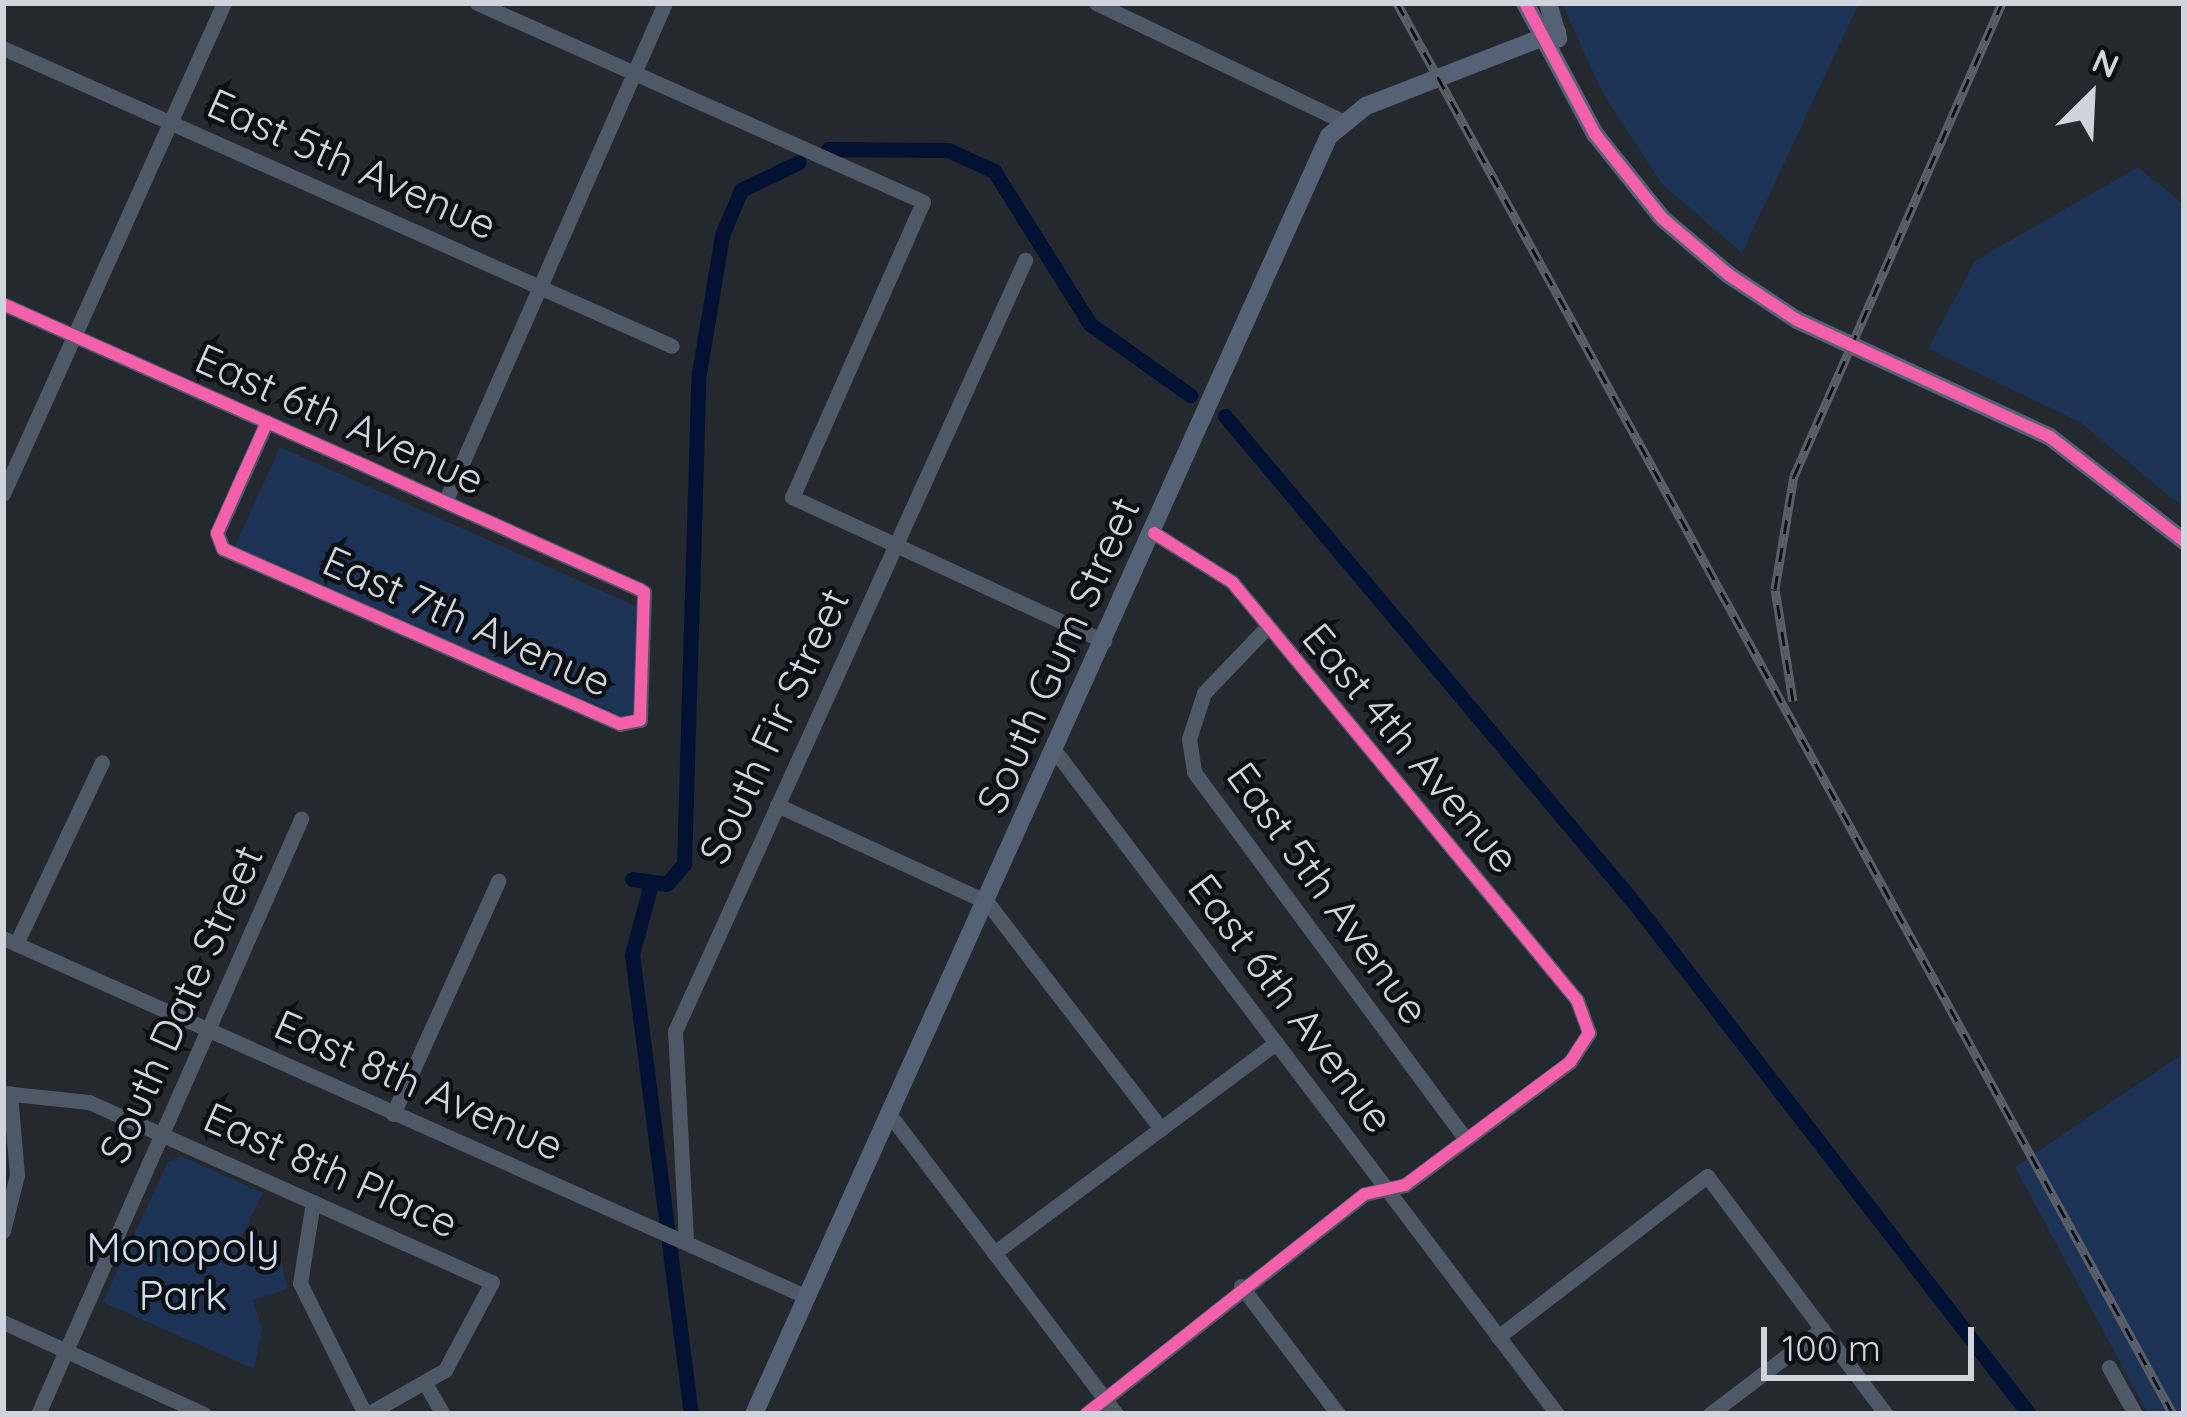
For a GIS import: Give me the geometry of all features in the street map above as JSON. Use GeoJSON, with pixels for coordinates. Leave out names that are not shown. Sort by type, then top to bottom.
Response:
{"type":"FeatureCollection","features":[{"type":"Feature","properties":{"kind":"main road"},"geometry":{"type":"LineString","coordinates":[[1525,3],[1537,39],[1560,65],[1594,134],[1662,218],[1729,275],[1797,320],[2050,437],[2184,541]]}},
{"type":"Feature","properties":{"kind":"main road"},"geometry":{"type":"LineString","coordinates":[[1547,3],[1557,32],[1560,65]]}},
{"type":"Feature","properties":{"kind":"main road"},"geometry":{"type":"LineString","coordinates":[[1342,121],[1557,32]]}},
{"type":"Feature","properties":{"kind":"main road","name":"South Gum Street"},"geometry":{"type":"LineString","coordinates":[[754,1414],[1342,121]]}},
{"type":"Feature","properties":{"kind":"street"},"geometry":{"type":"LineString","coordinates":[[3,494],[224,3]]}},
{"type":"Feature","properties":{"kind":"street"},"geometry":{"type":"LineString","coordinates":[[477,3],[923,202],[792,497],[1104,641]]}},
{"type":"Feature","properties":{"kind":"street"},"geometry":{"type":"LineString","coordinates":[[445,502],[665,3]]}},
{"type":"Feature","properties":{"kind":"street"},"geometry":{"type":"LineString","coordinates":[[1096,3],[1135,11],[1342,121]]}},
{"type":"Feature","properties":{"kind":"street","name":"East 5th Avenue"},"geometry":{"type":"LineString","coordinates":[[3,48],[671,346]]}},
{"type":"Feature","properties":{"kind":"street","name":"South Fir Street"},"geometry":{"type":"LineString","coordinates":[[673,1234],[675,1031],[1024,260]]}},
{"type":"Feature","properties":{"kind":"street","name":"East 6th Avenue"},"geometry":{"type":"LineString","coordinates":[[3,304],[648,596]]}},
{"type":"Feature","properties":{"kind":"street","name":"East 7th Avenue"},"geometry":{"type":"LineString","coordinates":[[267,422],[219,545],[628,726],[647,707],[648,596]]}},
{"type":"Feature","properties":{"kind":"street","name":"East 4th Avenue"},"geometry":{"type":"LineString","coordinates":[[1154,533],[1217,567],[1576,1000],[1589,1033],[1570,1062],[1466,1139]]}},
{"type":"Feature","properties":{"kind":"street","name":"East 5th Avenue"},"geometry":{"type":"LineString","coordinates":[[1267,627],[1204,693],[1189,739],[1195,772],[1466,1139]]}},
{"type":"Feature","properties":{"kind":"street","name":"East 6th Avenue"},"geometry":{"type":"LineString","coordinates":[[1055,751],[1557,1414]]}},
{"type":"Feature","properties":{"kind":"street"},"geometry":{"type":"LineString","coordinates":[[10,941],[102,762]]}},
{"type":"Feature","properties":{"kind":"street"},"geometry":{"type":"LineString","coordinates":[[777,805],[986,902],[1161,1130]]}},
{"type":"Feature","properties":{"kind":"street","name":"South Date Street"},"geometry":{"type":"LineString","coordinates":[[38,1414],[301,819]]}},
{"type":"Feature","properties":{"kind":"street"},"geometry":{"type":"LineString","coordinates":[[393,1114],[498,881]]}},
{"type":"Feature","properties":{"kind":"street","name":"East 8th Avenue"},"geometry":{"type":"LineString","coordinates":[[10,941],[807,1297]]}},
{"type":"Feature","properties":{"kind":"street"},"geometry":{"type":"LineString","coordinates":[[994,1252],[1276,1043]]}},
{"type":"Feature","properties":{"kind":"street"},"geometry":{"type":"LineString","coordinates":[[3,1231],[17,1174],[7,1093]]}},
{"type":"Feature","properties":{"kind":"street","name":"East 8th Place"},"geometry":{"type":"LineString","coordinates":[[7,1093],[65,1094],[492,1282],[454,1361],[425,1383]]}},
{"type":"Feature","properties":{"kind":"street"},"geometry":{"type":"LineString","coordinates":[[890,1115],[1116,1414]]}},
{"type":"Feature","properties":{"kind":"street"},"geometry":{"type":"LineString","coordinates":[[1085,1414],[1101,1394],[1365,1194],[1387,1190],[1466,1139]]}},
{"type":"Feature","properties":{"kind":"street"},"geometry":{"type":"LineString","coordinates":[[1498,1336],[1707,1176],[1886,1414]]}},
{"type":"Feature","properties":{"kind":"street"},"geometry":{"type":"LineString","coordinates":[[313,1202],[300,1283],[366,1414],[425,1383],[443,1414]]}},
{"type":"Feature","properties":{"kind":"street"},"geometry":{"type":"LineString","coordinates":[[1241,1286],[1338,1414]]}},
{"type":"Feature","properties":{"kind":"street"},"geometry":{"type":"LineString","coordinates":[[3,1322],[204,1414]]}},
{"type":"Feature","properties":{"kind":"street"},"geometry":{"type":"LineString","coordinates":[[1710,1414],[1822,1329]]}},
{"type":"Feature","properties":{"kind":"street"},"geometry":{"type":"LineString","coordinates":[[2109,1367],[2135,1414]]}},
{"type":"Feature","properties":{"kind":"green space"},"geometry":{"type":"Polygon","coordinates":[[[1562,3],[1859,3],[1742,253],[1662,184],[1602,92],[1562,3]]]}},
{"type":"Feature","properties":{"kind":"green space"},"geometry":{"type":"Polygon","coordinates":[[[2138,167],[2184,205],[2184,508],[2080,422],[1928,349],[1975,261],[2138,167]]]}},
{"type":"Feature","properties":{"kind":"green space"},"geometry":{"type":"Polygon","coordinates":[[[280,447],[640,608],[637,712],[624,717],[235,546],[280,447]]]}},
{"type":"Feature","properties":{"kind":"green space"},"geometry":{"type":"Polygon","coordinates":[[[2184,1053],[2184,1414],[2148,1414],[2015,1167],[2184,1053]]]}},
{"type":"Feature","properties":{"kind":"green space","name":"Monopoly Park"},"geometry":{"type":"Polygon","coordinates":[[[181,1156],[263,1193],[241,1238],[245,1265],[282,1262],[287,1289],[253,1300],[262,1329],[254,1369],[103,1302],[168,1162],[181,1156]]]}},
{"type":"Feature","properties":{"kind":"waterway"},"geometry":{"type":"LineString","coordinates":[[828,149],[948,150],[994,171],[1090,324],[1190,395]]}},
{"type":"Feature","properties":{"kind":"waterway"},"geometry":{"type":"LineString","coordinates":[[632,879],[667,884],[684,864],[699,373],[722,235],[741,190],[799,162]]}},
{"type":"Feature","properties":{"kind":"waterway"},"geometry":{"type":"LineString","coordinates":[[1225,416],[1636,905],[2029,1414]]}},
{"type":"Feature","properties":{"kind":"waterway"},"geometry":{"type":"LineString","coordinates":[[651,884],[632,954],[691,1414]]}},
{"type":"Feature","properties":{"kind":"railway"},"geometry":{"type":"LineString","coordinates":[[1397,3],[2173,1414]]}},
{"type":"Feature","properties":{"kind":"railway"},"geometry":{"type":"LineString","coordinates":[[1793,701],[1775,589],[1794,476],[2002,3]]}},
{"type":"Feature","properties":{"kind":"cycle path"},"geometry":{"type":"LineString","coordinates":[[1525,3],[1595,134],[1662,218],[1729,275],[1797,320],[2050,437],[2184,541]]}},
{"type":"Feature","properties":{"kind":"cycle path"},"geometry":{"type":"LineString","coordinates":[[3,304],[357,462],[644,592],[640,720],[620,724],[223,549],[217,533],[267,422]]}},
{"type":"Feature","properties":{"kind":"cycle path"},"geometry":{"type":"LineString","coordinates":[[1086,1414],[1365,1194],[1405,1185],[1570,1062],[1589,1033],[1577,1000],[1232,582],[1154,533]]}}]}
